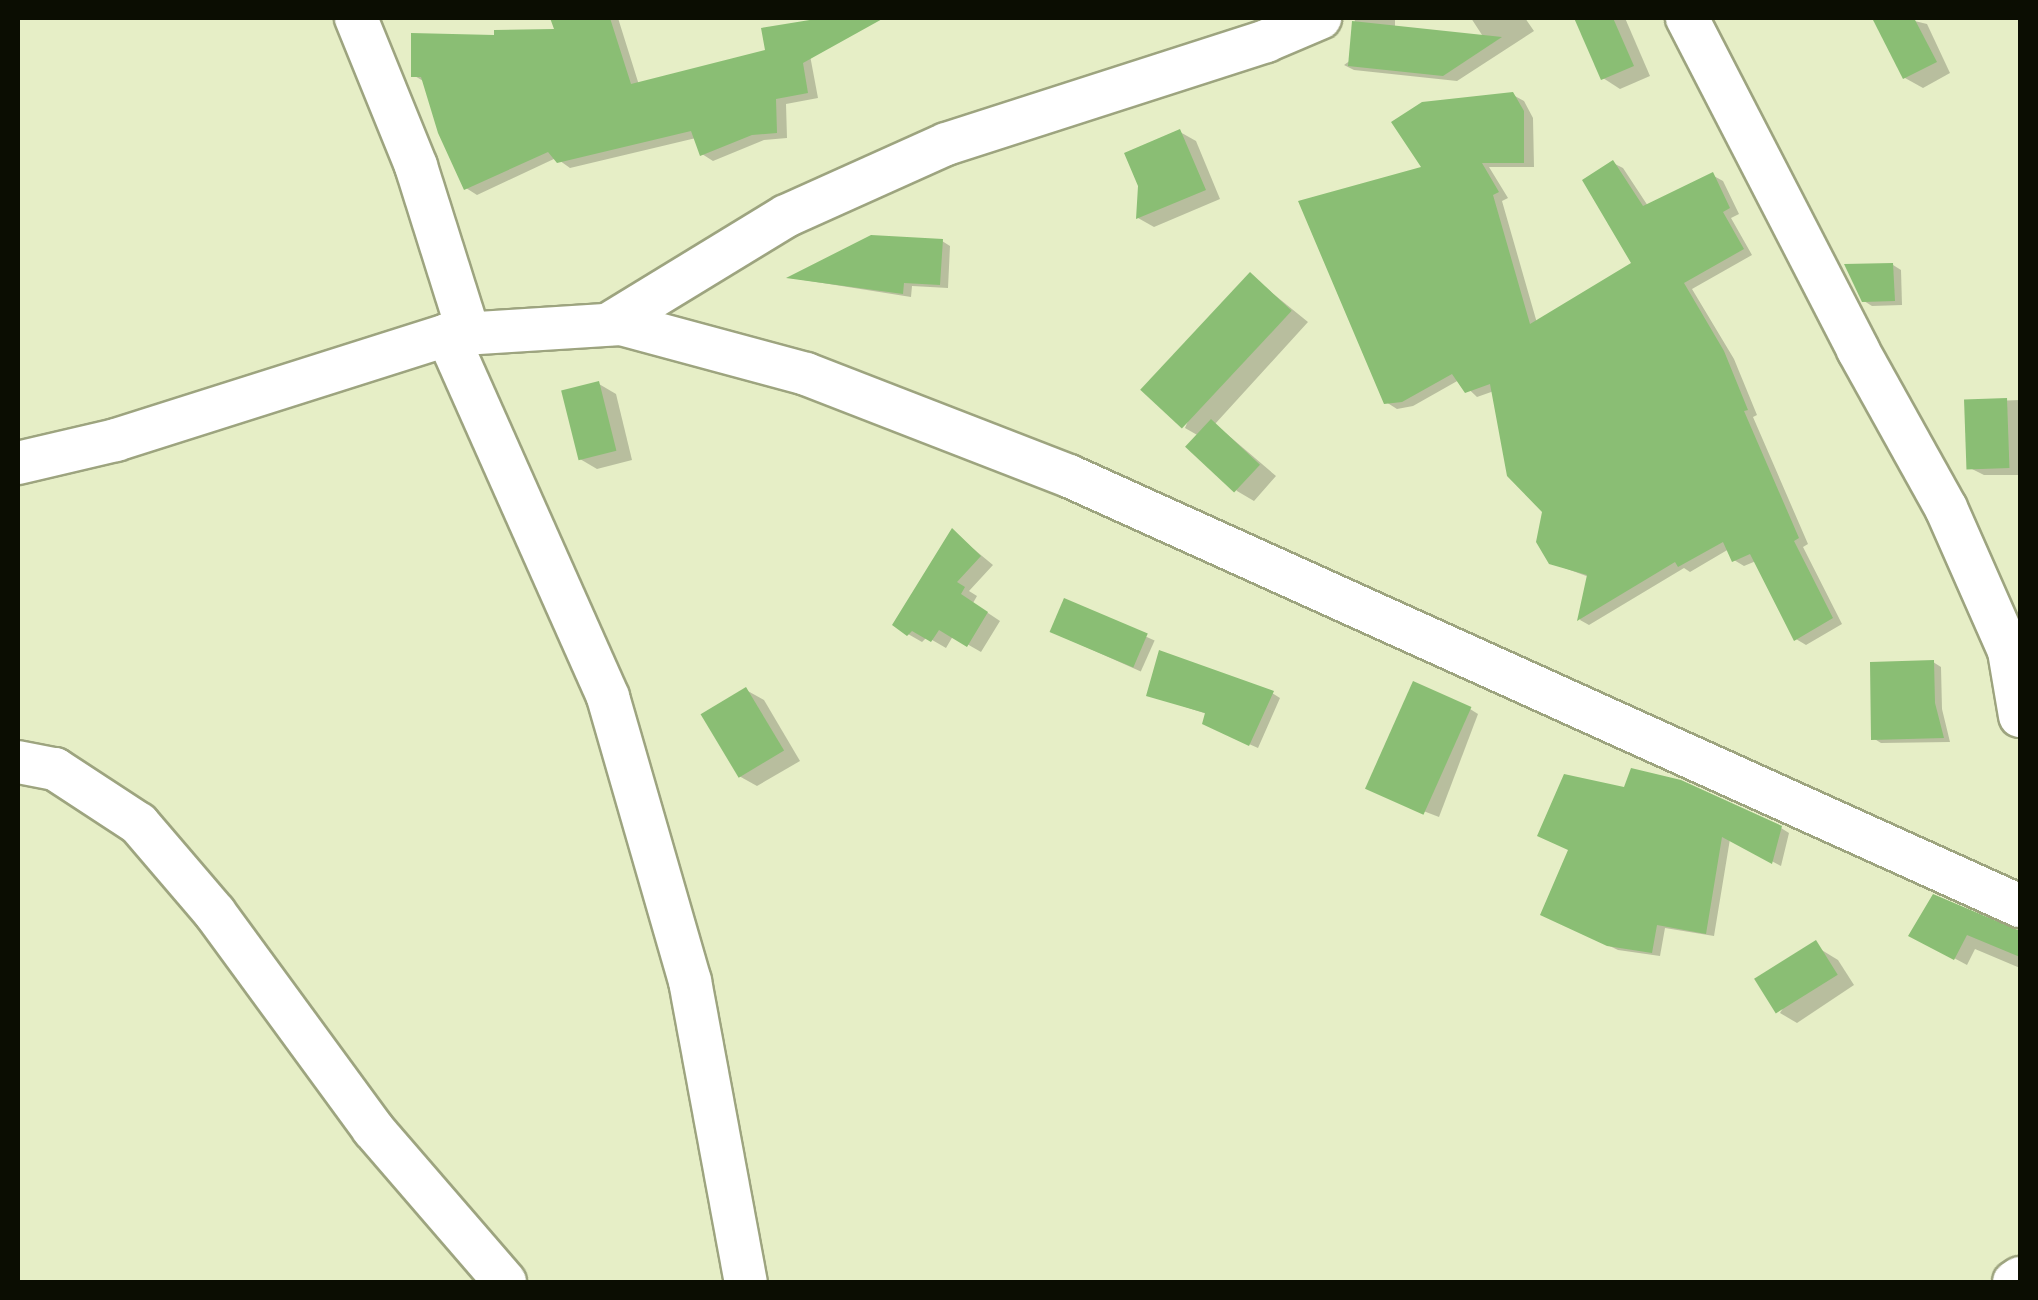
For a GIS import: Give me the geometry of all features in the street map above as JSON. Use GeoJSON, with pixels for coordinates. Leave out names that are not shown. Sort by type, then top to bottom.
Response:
{"type":"FeatureCollection","features":[{"type":"Feature","properties":{"kind":"street"},"geometry":{"type":"LineString","coordinates":[[356,18],[416,166],[458,334],[608,696],[690,982],[746,1282]]}},
{"type":"Feature","properties":{"kind":"street"},"geometry":{"type":"LineString","coordinates":[[609,324],[786,216],[946,144],[1264,29],[1320,18]]}},
{"type":"Feature","properties":{"kind":"street"},"geometry":{"type":"LineString","coordinates":[[1687,18],[1858,350],[1946,508],[2009,651],[2020,716]]}},
{"type":"Feature","properties":{"kind":"street"},"geometry":{"type":"LineString","coordinates":[[18,462],[116,440],[458,334],[621,324],[806,374],[1069,476],[2020,906]]}},
{"type":"Feature","properties":{"kind":"street"},"geometry":{"type":"LineString","coordinates":[[18,762],[55,768],[140,824],[215,913],[374,1128],[505,1282]]}},
{"type":"Feature","properties":{"kind":"street"},"geometry":{"type":"LineString","coordinates":[[2014,1282],[2020,1278]]}},
{"type":"Feature","properties":{"kind":"building"},"geometry":{"type":"Polygon","coordinates":[[[550,18],[610,18],[631,84],[765,50],[761,28],[822,18],[884,18],[803,63],[808,93],[776,99],[777,133],[752,135],[700,156],[691,131],[557,163],[548,152],[464,190],[438,133],[421,77],[411,77],[411,33],[494,35],[494,30],[554,29],[550,18]]]}},
{"type":"Feature","properties":{"kind":"building"},"geometry":{"type":"Polygon","coordinates":[[[1574,18],[1613,18],[1634,66],[1601,80],[1574,18]]]}},
{"type":"Feature","properties":{"kind":"building"},"geometry":{"type":"Polygon","coordinates":[[[1872,18],[1914,18],[1937,62],[1903,79],[1872,18]]]}},
{"type":"Feature","properties":{"kind":"building"},"geometry":{"type":"Polygon","coordinates":[[[1352,21],[1502,37],[1443,76],[1348,66],[1352,21]]]}},
{"type":"Feature","properties":{"kind":"building"},"geometry":{"type":"Polygon","coordinates":[[[1513,92],[1524,111],[1524,163],[1482,163],[1499,192],[1493,195],[1530,324],[1631,263],[1582,180],[1613,160],[1643,206],[1713,172],[1730,208],[1723,212],[1744,249],[1684,283],[1724,351],[1748,410],[1744,411],[1799,538],[1794,541],[1833,618],[1794,641],[1750,554],[1732,562],[1723,542],[1678,567],[1675,562],[1577,621],[1587,575],[1549,564],[1536,542],[1542,512],[1507,476],[1490,384],[1465,393],[1452,374],[1402,402],[1384,404],[1298,201],[1421,167],[1391,122],[1422,102],[1513,92]]]}},
{"type":"Feature","properties":{"kind":"building"},"geometry":{"type":"Polygon","coordinates":[[[1180,129],[1206,190],[1136,219],[1138,186],[1124,153],[1180,129]]]}},
{"type":"Feature","properties":{"kind":"building"},"geometry":{"type":"Polygon","coordinates":[[[871,235],[943,239],[940,285],[904,283],[903,294],[786,278],[871,235]]]}},
{"type":"Feature","properties":{"kind":"building"},"geometry":{"type":"Polygon","coordinates":[[[1893,263],[1895,301],[1862,302],[1844,264],[1893,263]]]}},
{"type":"Feature","properties":{"kind":"building"},"geometry":{"type":"Polygon","coordinates":[[[1250,272],[1292,311],[1182,429],[1140,390],[1250,272]]]}},
{"type":"Feature","properties":{"kind":"building"},"geometry":{"type":"Polygon","coordinates":[[[599,381],[616,451],[579,460],[561,390],[599,381]]]}},
{"type":"Feature","properties":{"kind":"building"},"geometry":{"type":"Polygon","coordinates":[[[2007,398],[2009,468],[1966,469],[1964,400],[2007,398]]]}},
{"type":"Feature","properties":{"kind":"building"},"geometry":{"type":"Polygon","coordinates":[[[1211,419],[1260,465],[1234,492],[1185,447],[1211,419]]]}},
{"type":"Feature","properties":{"kind":"building"},"geometry":{"type":"Polygon","coordinates":[[[952,528],[981,556],[957,582],[965,587],[961,594],[988,612],[967,647],[939,630],[931,642],[912,631],[907,636],[892,625],[952,528]]]}},
{"type":"Feature","properties":{"kind":"building"},"geometry":{"type":"Polygon","coordinates":[[[1064,598],[1148,634],[1133,668],[1050,632],[1064,598]]]}},
{"type":"Feature","properties":{"kind":"building"},"geometry":{"type":"Polygon","coordinates":[[[1159,650],[1274,691],[1249,746],[1202,724],[1205,713],[1146,696],[1159,650]]]}},
{"type":"Feature","properties":{"kind":"building"},"geometry":{"type":"Polygon","coordinates":[[[1934,660],[1935,703],[1944,738],[1871,740],[1870,662],[1934,660]]]}},
{"type":"Feature","properties":{"kind":"building"},"geometry":{"type":"Polygon","coordinates":[[[1413,681],[1471,707],[1423,815],[1365,789],[1413,681]]]}},
{"type":"Feature","properties":{"kind":"building"},"geometry":{"type":"Polygon","coordinates":[[[746,687],[784,750],[739,778],[701,714],[746,687]]]}},
{"type":"Feature","properties":{"kind":"building"},"geometry":{"type":"Polygon","coordinates":[[[1631,768],[1681,780],[1782,826],[1772,864],[1722,837],[1706,934],[1657,925],[1652,953],[1607,946],[1540,915],[1568,850],[1537,836],[1564,774],[1624,787],[1631,768]]]}},
{"type":"Feature","properties":{"kind":"building"},"geometry":{"type":"Polygon","coordinates":[[[1933,894],[2020,931],[2020,957],[1967,935],[1954,960],[1908,936],[1933,894]]]}},
{"type":"Feature","properties":{"kind":"building"},"geometry":{"type":"Polygon","coordinates":[[[1816,940],[1838,975],[1776,1013],[1754,979],[1816,940]]]}}]}
